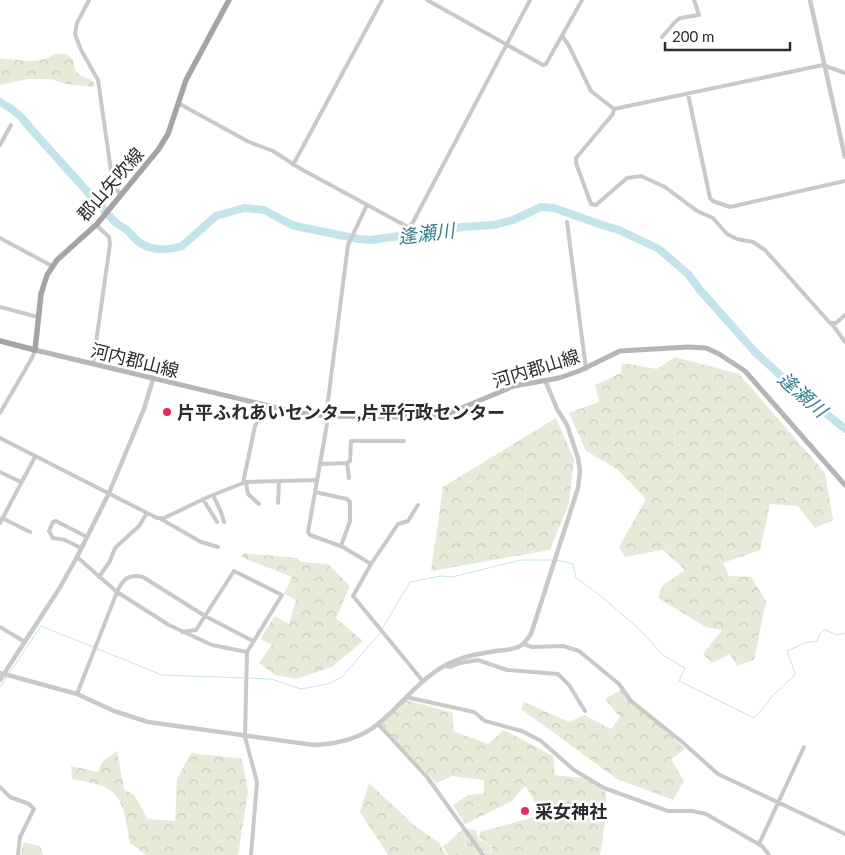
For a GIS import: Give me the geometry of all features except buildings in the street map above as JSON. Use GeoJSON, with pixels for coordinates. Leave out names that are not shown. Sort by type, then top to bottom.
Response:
{"type":"FeatureCollection","features":[{"type":"Feature","properties":{"kind":"main road","name":"郡山矢吹線"},"geometry":{"type":"LineString","coordinates":[[35,350],[42,286],[52,266],[97,225],[162,144],[168,134],[186,80],[229,0]]}},
{"type":"Feature","properties":{"kind":"main road"},"geometry":{"type":"LineString","coordinates":[[1,343],[35,350]]}},
{"type":"Feature","properties":{"kind":"main road","name":"河内郡山線"},"geometry":{"type":"LineString","coordinates":[[35,350],[295,412],[326,416],[404,417],[445,415],[514,386],[568,375],[620,351],[679,347],[706,348],[745,371],[845,484]]}},
{"type":"Feature","properties":{"kind":"street"},"geometry":{"type":"LineString","coordinates":[[89,0],[77,24],[75,34],[80,50],[98,80],[113,185],[122,195]]}},
{"type":"Feature","properties":{"kind":"street"},"geometry":{"type":"LineString","coordinates":[[293,165],[382,0]]}},
{"type":"Feature","properties":{"kind":"street"},"geometry":{"type":"LineString","coordinates":[[427,0],[506,45],[545,64],[582,0]]}},
{"type":"Feature","properties":{"kind":"street"},"geometry":{"type":"LineString","coordinates":[[178,103],[255,145],[273,150],[293,165],[406,226],[411,225],[530,0]]}},
{"type":"Feature","properties":{"kind":"street"},"geometry":{"type":"LineString","coordinates":[[662,37],[680,18],[699,15],[694,0]]}},
{"type":"Feature","properties":{"kind":"street"},"geometry":{"type":"LineString","coordinates":[[810,0],[845,157]]}},
{"type":"Feature","properties":{"kind":"street"},"geometry":{"type":"LineString","coordinates":[[562,36],[568,44],[590,91],[614,109],[823,65],[845,73]]}},
{"type":"Feature","properties":{"kind":"street"},"geometry":{"type":"LineString","coordinates":[[688,94],[710,198],[713,201],[730,207],[845,182]]}},
{"type":"Feature","properties":{"kind":"street"},"geometry":{"type":"LineString","coordinates":[[614,109],[613,114],[576,158],[576,163],[591,204],[596,205],[627,178],[636,176],[665,187],[697,211],[713,218],[727,234],[737,239],[753,242],[765,250],[832,324],[845,342]]}},
{"type":"Feature","properties":{"kind":"street"},"geometry":{"type":"LineString","coordinates":[[0,145],[11,125]]}},
{"type":"Feature","properties":{"kind":"street"},"geometry":{"type":"LineString","coordinates":[[840,138],[845,133]]}},
{"type":"Feature","properties":{"kind":"street"},"geometry":{"type":"LineString","coordinates":[[367,205],[348,245],[326,416],[327,424],[309,533],[342,546],[371,564]]}},
{"type":"Feature","properties":{"kind":"street"},"geometry":{"type":"LineString","coordinates":[[567,222],[586,368]]}},
{"type":"Feature","properties":{"kind":"street"},"geometry":{"type":"LineString","coordinates":[[93,364],[110,239],[97,225]]}},
{"type":"Feature","properties":{"kind":"street"},"geometry":{"type":"LineString","coordinates":[[0,238],[52,266]]}},
{"type":"Feature","properties":{"kind":"street"},"geometry":{"type":"LineString","coordinates":[[0,307],[38,316]]}},
{"type":"Feature","properties":{"kind":"street"},"geometry":{"type":"LineString","coordinates":[[832,324],[845,315]]}},
{"type":"Feature","properties":{"kind":"street"},"geometry":{"type":"LineString","coordinates":[[0,413],[35,350]]}},
{"type":"Feature","properties":{"kind":"street"},"geometry":{"type":"LineString","coordinates":[[0,680],[2,674],[59,589],[110,493],[142,416],[153,379]]}},
{"type":"Feature","properties":{"kind":"street"},"geometry":{"type":"LineString","coordinates":[[523,644],[535,625],[578,488],[580,471],[578,458],[567,425],[557,409],[545,380]]}},
{"type":"Feature","properties":{"kind":"street"},"geometry":{"type":"LineString","coordinates":[[259,504],[248,494],[245,482],[248,454],[254,430],[266,406]]}},
{"type":"Feature","properties":{"kind":"street"},"geometry":{"type":"LineString","coordinates":[[0,438],[161,519],[201,542],[218,547]]}},
{"type":"Feature","properties":{"kind":"street"},"geometry":{"type":"LineString","coordinates":[[348,478],[347,463],[350,460],[351,442],[404,441]]}},
{"type":"Feature","properties":{"kind":"street"},"geometry":{"type":"LineString","coordinates":[[30,532],[1,521],[35,457]]}},
{"type":"Feature","properties":{"kind":"street"},"geometry":{"type":"LineString","coordinates":[[320,464],[347,463]]}},
{"type":"Feature","properties":{"kind":"street"},"geometry":{"type":"LineString","coordinates":[[0,472],[21,482]]}},
{"type":"Feature","properties":{"kind":"street"},"geometry":{"type":"LineString","coordinates":[[161,519],[245,482],[317,480]]}},
{"type":"Feature","properties":{"kind":"street"},"geometry":{"type":"LineString","coordinates":[[278,503],[280,481]]}},
{"type":"Feature","properties":{"kind":"street"},"geometry":{"type":"LineString","coordinates":[[315,492],[347,499],[350,502],[350,521],[342,546]]}},
{"type":"Feature","properties":{"kind":"street"},"geometry":{"type":"LineString","coordinates":[[213,495],[224,522]]}},
{"type":"Feature","properties":{"kind":"street"},"geometry":{"type":"LineString","coordinates":[[203,499],[217,522]]}},
{"type":"Feature","properties":{"kind":"street"},"geometry":{"type":"LineString","coordinates":[[418,505],[407,522],[398,524],[371,564],[353,596],[422,680]]}},
{"type":"Feature","properties":{"kind":"street"},"geometry":{"type":"LineString","coordinates":[[99,577],[110,561],[115,548],[139,526],[147,513]]}},
{"type":"Feature","properties":{"kind":"street"},"geometry":{"type":"LineString","coordinates":[[81,548],[65,540],[53,538],[49,531],[52,523],[56,521],[87,537]]}},
{"type":"Feature","properties":{"kind":"street"},"geometry":{"type":"LineString","coordinates":[[77,557],[136,606],[182,632],[212,645],[247,652]]}},
{"type":"Feature","properties":{"kind":"street"},"geometry":{"type":"LineString","coordinates":[[182,632],[194,631],[234,571],[282,595],[247,652],[245,736],[257,782],[251,855]]}},
{"type":"Feature","properties":{"kind":"street"},"geometry":{"type":"LineString","coordinates":[[77,694],[117,592],[125,578],[140,576],[205,616],[252,641]]}},
{"type":"Feature","properties":{"kind":"street"},"geometry":{"type":"LineString","coordinates":[[0,627],[25,642]]}},
{"type":"Feature","properties":{"kind":"street"},"geometry":{"type":"LineString","coordinates":[[2,674],[77,694],[114,711],[148,722],[296,744],[328,744],[355,738],[378,724],[422,680],[445,666],[474,655],[509,649],[523,644],[535,647],[563,646],[579,651],[612,676],[632,701],[718,774],[845,834]]}},
{"type":"Feature","properties":{"kind":"street"},"geometry":{"type":"LineString","coordinates":[[445,666],[450,668],[460,663],[478,660],[507,670],[558,674],[569,685],[585,712]]}},
{"type":"Feature","properties":{"kind":"street"},"geometry":{"type":"LineString","coordinates":[[406,696],[474,712],[485,721],[522,731],[541,741],[574,770],[604,788],[668,811],[692,811],[706,814],[759,844],[770,855]]}},
{"type":"Feature","properties":{"kind":"street"},"geometry":{"type":"LineString","coordinates":[[378,724],[427,777],[482,855]]}},
{"type":"Feature","properties":{"kind":"street"},"geometry":{"type":"LineString","coordinates":[[759,844],[804,747]]}},
{"type":"Feature","properties":{"kind":"street"},"geometry":{"type":"LineString","coordinates":[[0,787],[10,797],[29,804],[34,809],[20,837],[18,855]]}},
{"type":"Feature","properties":{"kind":"green space"},"geometry":{"type":"Polygon","coordinates":[[[55,54],[66,54],[73,59],[77,72],[95,85],[93,87],[67,84],[50,79],[28,79],[0,85],[0,58],[35,61],[55,54]]]}},
{"type":"Feature","properties":{"kind":"green space"},"geometry":{"type":"Polygon","coordinates":[[[675,357],[739,374],[825,473],[833,520],[815,528],[798,506],[770,504],[760,550],[723,563],[729,576],[751,577],[766,601],[754,660],[737,666],[730,654],[712,663],[703,654],[722,630],[706,627],[658,598],[662,586],[685,570],[663,550],[625,557],[619,547],[646,499],[617,469],[586,451],[569,413],[599,402],[595,385],[621,373],[622,363],[657,369],[675,357]]]}},
{"type":"Feature","properties":{"kind":"green space"},"geometry":{"type":"Polygon","coordinates":[[[556,418],[574,459],[569,503],[550,550],[431,571],[443,487],[556,418]]]}},
{"type":"Feature","properties":{"kind":"green space"},"geometry":{"type":"Polygon","coordinates":[[[244,553],[297,558],[301,562],[328,564],[350,586],[336,618],[363,641],[332,667],[296,679],[275,675],[259,663],[272,645],[260,639],[275,616],[289,624],[296,600],[284,594],[292,577],[241,557],[244,553]]]}},
{"type":"Feature","properties":{"kind":"green space"},"geometry":{"type":"Polygon","coordinates":[[[622,689],[685,749],[671,759],[684,781],[673,800],[617,779],[521,709],[524,702],[569,722],[584,715],[611,729],[620,717],[605,699],[622,689]]]}},
{"type":"Feature","properties":{"kind":"green space"},"geometry":{"type":"Polygon","coordinates":[[[403,699],[453,713],[453,731],[488,744],[504,730],[553,756],[555,775],[590,779],[606,793],[606,815],[600,855],[486,855],[484,852],[491,853],[492,846],[479,838],[480,832],[537,816],[533,798],[525,786],[512,801],[465,824],[453,805],[468,795],[484,794],[484,780],[452,776],[436,783],[381,725],[403,699]]]}},
{"type":"Feature","properties":{"kind":"green space"},"geometry":{"type":"Polygon","coordinates":[[[117,751],[124,789],[134,795],[148,819],[175,821],[177,779],[191,753],[242,759],[248,792],[238,855],[146,855],[130,843],[125,815],[116,795],[103,786],[72,779],[71,766],[98,772],[102,762],[117,751]]]}},
{"type":"Feature","properties":{"kind":"green space"},"geometry":{"type":"Polygon","coordinates":[[[369,783],[414,825],[439,843],[446,855],[388,855],[360,812],[369,783]]]}},
{"type":"Feature","properties":{"kind":"green space"},"geometry":{"type":"Polygon","coordinates":[[[463,829],[476,830],[478,839],[491,846],[490,852],[482,851],[485,855],[448,855],[443,847],[463,829]]]}},
{"type":"Feature","properties":{"kind":"green space"},"geometry":{"type":"Polygon","coordinates":[[[23,842],[40,846],[43,855],[21,855],[23,842]]]}},
{"type":"Feature","properties":{"kind":"waterway","name":"逢瀬川"},"geometry":{"type":"LineString","coordinates":[[0,102],[21,117],[117,224],[127,230],[139,242],[154,249],[171,249],[182,246],[216,216],[244,208],[264,210],[292,225],[371,240],[463,227],[494,225],[513,220],[541,207],[554,208],[619,230],[659,249],[688,274],[755,352],[791,385],[845,429]]}},
{"type":"Feature","properties":{"kind":"waterway"},"geometry":{"type":"LineString","coordinates":[[382,629],[410,582],[440,576],[452,577],[521,560],[553,560]]}},
{"type":"Feature","properties":{"kind":"waterway"},"geometry":{"type":"LineString","coordinates":[[557,560],[573,564],[576,578],[637,627],[663,655],[685,668],[679,681],[754,718],[772,696],[794,676],[795,673],[787,651],[805,643],[817,641],[825,630],[837,635],[845,633]]}},
{"type":"Feature","properties":{"kind":"waterway"},"geometry":{"type":"LineString","coordinates":[[0,687],[41,626],[162,675],[244,678]]}},
{"type":"Feature","properties":{"kind":"waterway"},"geometry":{"type":"LineString","coordinates":[[248,678],[271,679],[301,689],[327,684],[342,677],[380,633]]}},
{"type":"Feature","properties":{"kind":"place","name":"片平ふれあいセンター,片平行政センター"},"geometry":{"type":"Point","coordinates":[167,412]}},
{"type":"Feature","properties":{"kind":"place","name":"采女神社"},"geometry":{"type":"Point","coordinates":[525,811]}}]}
